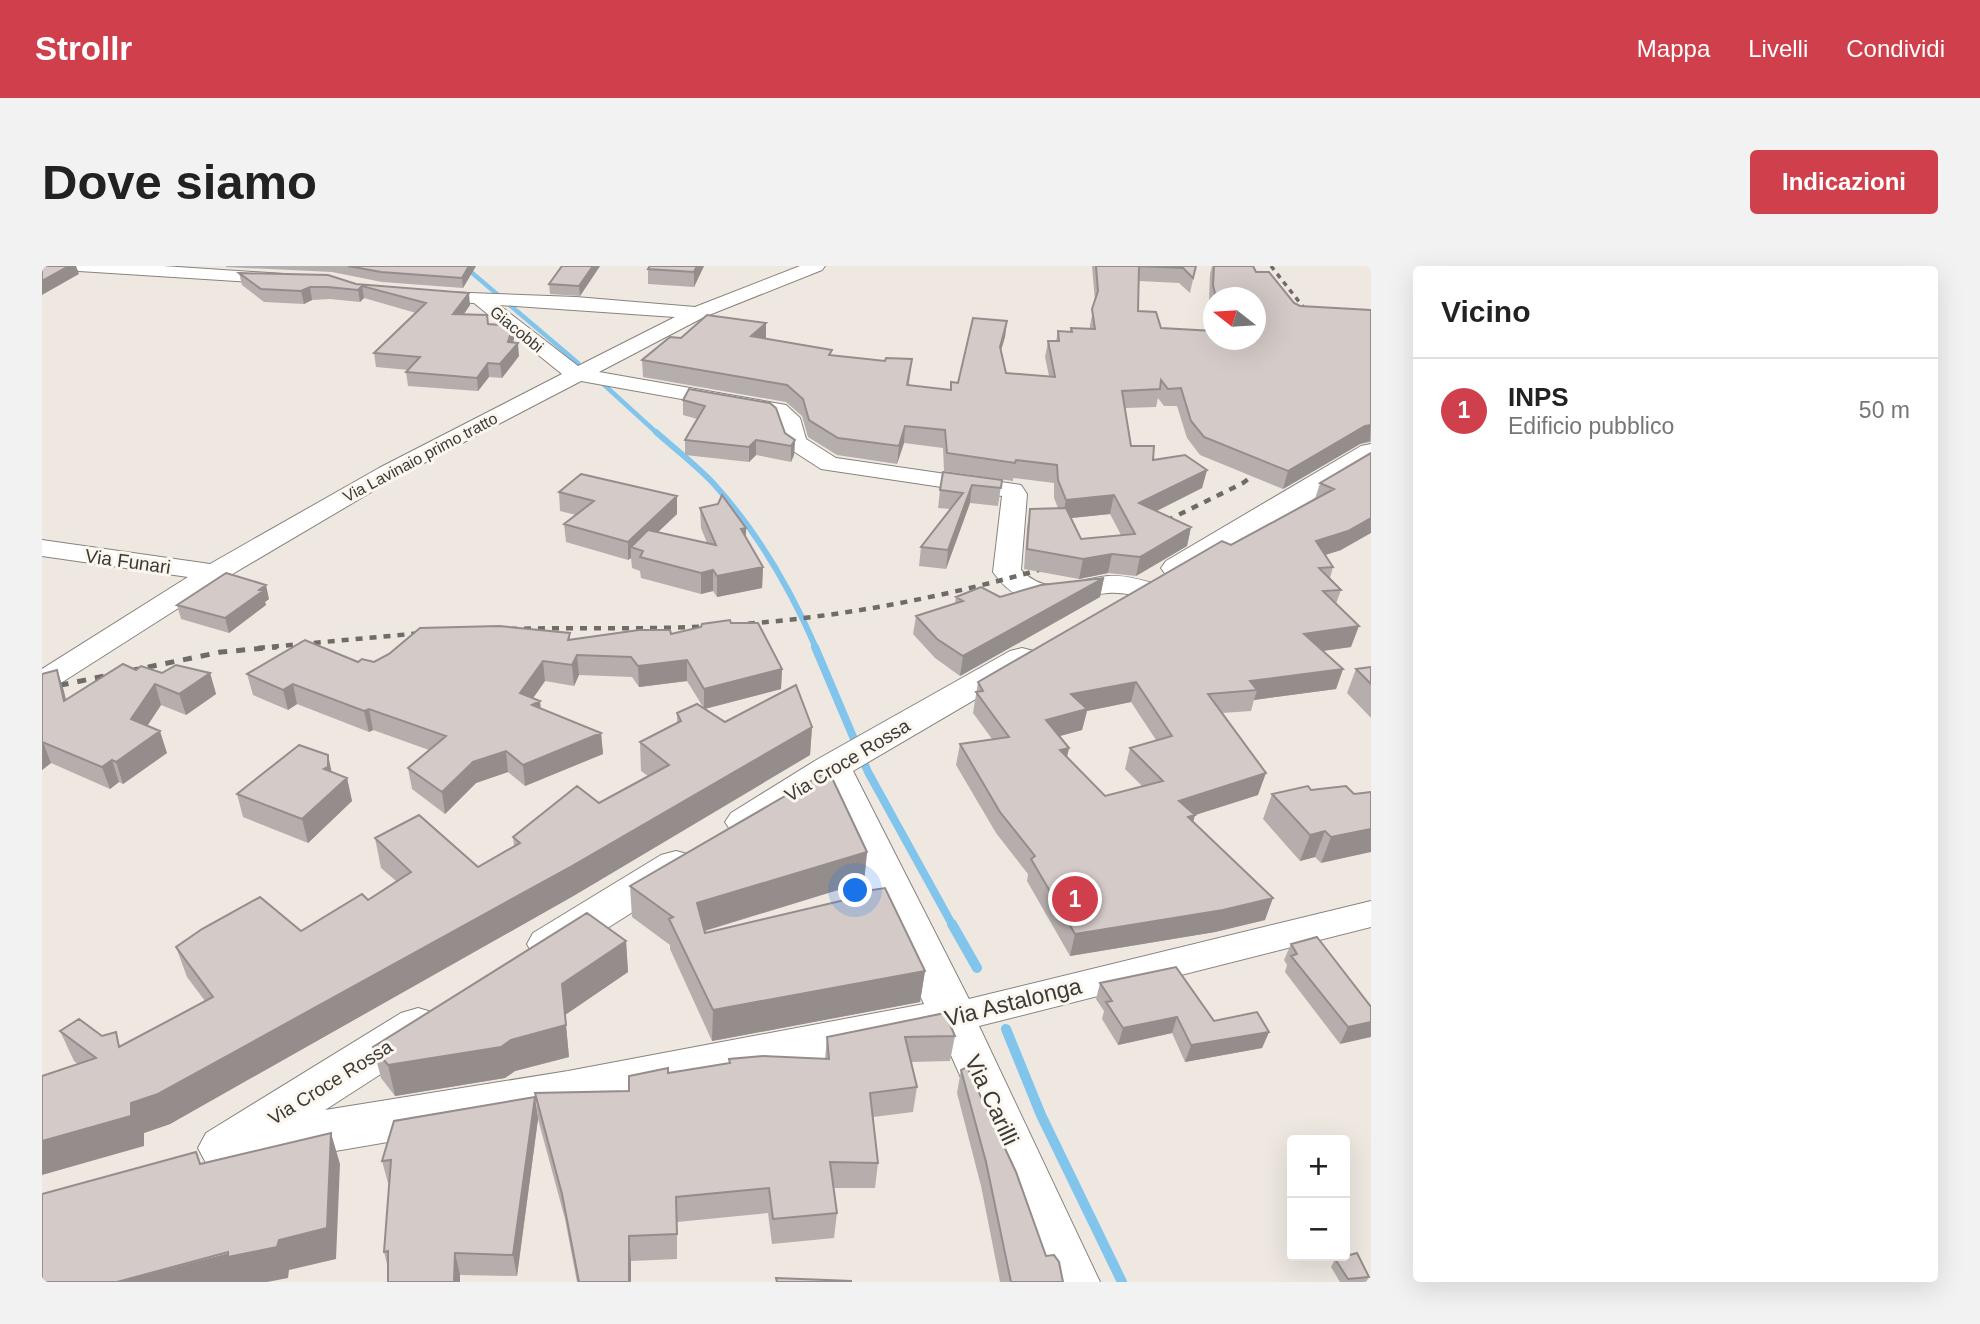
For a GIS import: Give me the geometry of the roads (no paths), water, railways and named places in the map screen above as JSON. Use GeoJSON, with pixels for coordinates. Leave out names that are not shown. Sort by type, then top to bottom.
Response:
{"type":"FeatureCollection","features":[{"type":"Feature","properties":{"kind":"main road"},"geometry":{"type":"LineString","coordinates":[[1095,616],[1371,452]]}},
{"type":"Feature","properties":{"kind":"main road","name":"Via Croce Rossa"},"geometry":{"type":"LineString","coordinates":[[517,965],[838,764],[1047,644]]}},
{"type":"Feature","properties":{"kind":"main road","name":"Via Carilli"},"geometry":{"type":"LineString","coordinates":[[838,764],[954,1017]]}},
{"type":"Feature","properties":{"kind":"main road","name":"Via Croce Rossa"},"geometry":{"type":"LineString","coordinates":[[205,1154],[446,1009]]}},
{"type":"Feature","properties":{"kind":"main road","name":"Via Astalonga"},"geometry":{"type":"LineString","coordinates":[[205,1154],[568,1091],[954,1017]]}},
{"type":"Feature","properties":{"kind":"street"},"geometry":{"type":"LineString","coordinates":[[79,266],[225,277],[304,279]]}},
{"type":"Feature","properties":{"kind":"street","name":"Via Lavinaio primo tratto"},"geometry":{"type":"LineString","coordinates":[[42,682],[214,573],[387,473],[697,313],[816,266]]}},
{"type":"Feature","properties":{"kind":"street","name":"Giacobbi"},"geometry":{"type":"LineString","coordinates":[[403,293],[485,299],[575,374]]}},
{"type":"Feature","properties":{"kind":"street"},"geometry":{"type":"LineString","coordinates":[[485,299],[697,313]]}},
{"type":"Feature","properties":{"kind":"street"},"geometry":{"type":"LineString","coordinates":[[575,374],[778,410],[789,418],[795,442],[829,464],[1006,488],[1015,494],[1007,572],[1019,587],[1049,595],[1103,585],[1126,584],[1142,589]]}},
{"type":"Feature","properties":{"kind":"street","name":"Via Funari"},"geometry":{"type":"LineString","coordinates":[[42,548],[214,573]]}},
{"type":"Feature","properties":{"kind":"street","name":"Via Astalonga"},"geometry":{"type":"LineString","coordinates":[[954,1017],[1371,914]]}},
{"type":"Feature","properties":{"kind":"street","name":"Via Carilli"},"geometry":{"type":"LineString","coordinates":[[954,1017],[1076,1282]]}},
{"type":"Feature","properties":{"kind":"waterway"},"geometry":{"type":"LineString","coordinates":[[464,266],[578,363]]}},
{"type":"Feature","properties":{"kind":"waterway"},"geometry":{"type":"LineString","coordinates":[[601,382],[658,434]]}},
{"type":"Feature","properties":{"kind":"waterway"},"geometry":{"type":"LineString","coordinates":[[656,432],[706,476],[744,520],[784,583],[816,648]]}},
{"type":"Feature","properties":{"kind":"waterway"},"geometry":{"type":"LineString","coordinates":[[815,647],[868,772],[953,926]]}},
{"type":"Feature","properties":{"kind":"waterway"},"geometry":{"type":"LineString","coordinates":[[952,924],[977,968]]}},
{"type":"Feature","properties":{"kind":"waterway"},"geometry":{"type":"LineString","coordinates":[[1006,1029],[1041,1115],[1122,1282]]}},
{"type":"Feature","properties":{"kind":"railway"},"geometry":{"type":"LineString","coordinates":[[1271,266],[1315,322]]}},
{"type":"Feature","properties":{"kind":"railway"},"geometry":{"type":"LineString","coordinates":[[1154,527],[1243,483],[1267,465]]}},
{"type":"Feature","properties":{"kind":"railway"},"geometry":{"type":"LineString","coordinates":[[510,629],[687,627],[799,619],[929,597],[1056,565]]}},
{"type":"Feature","properties":{"kind":"railway"},"geometry":{"type":"LineString","coordinates":[[258,648],[433,632]]}},
{"type":"Feature","properties":{"kind":"railway"},"geometry":{"type":"LineString","coordinates":[[42,689],[221,652],[277,647]]}},
{"type":"Feature","properties":{"kind":"place","name":"INPS"},"geometry":{"type":"Point","coordinates":[1075,899]}}]}
